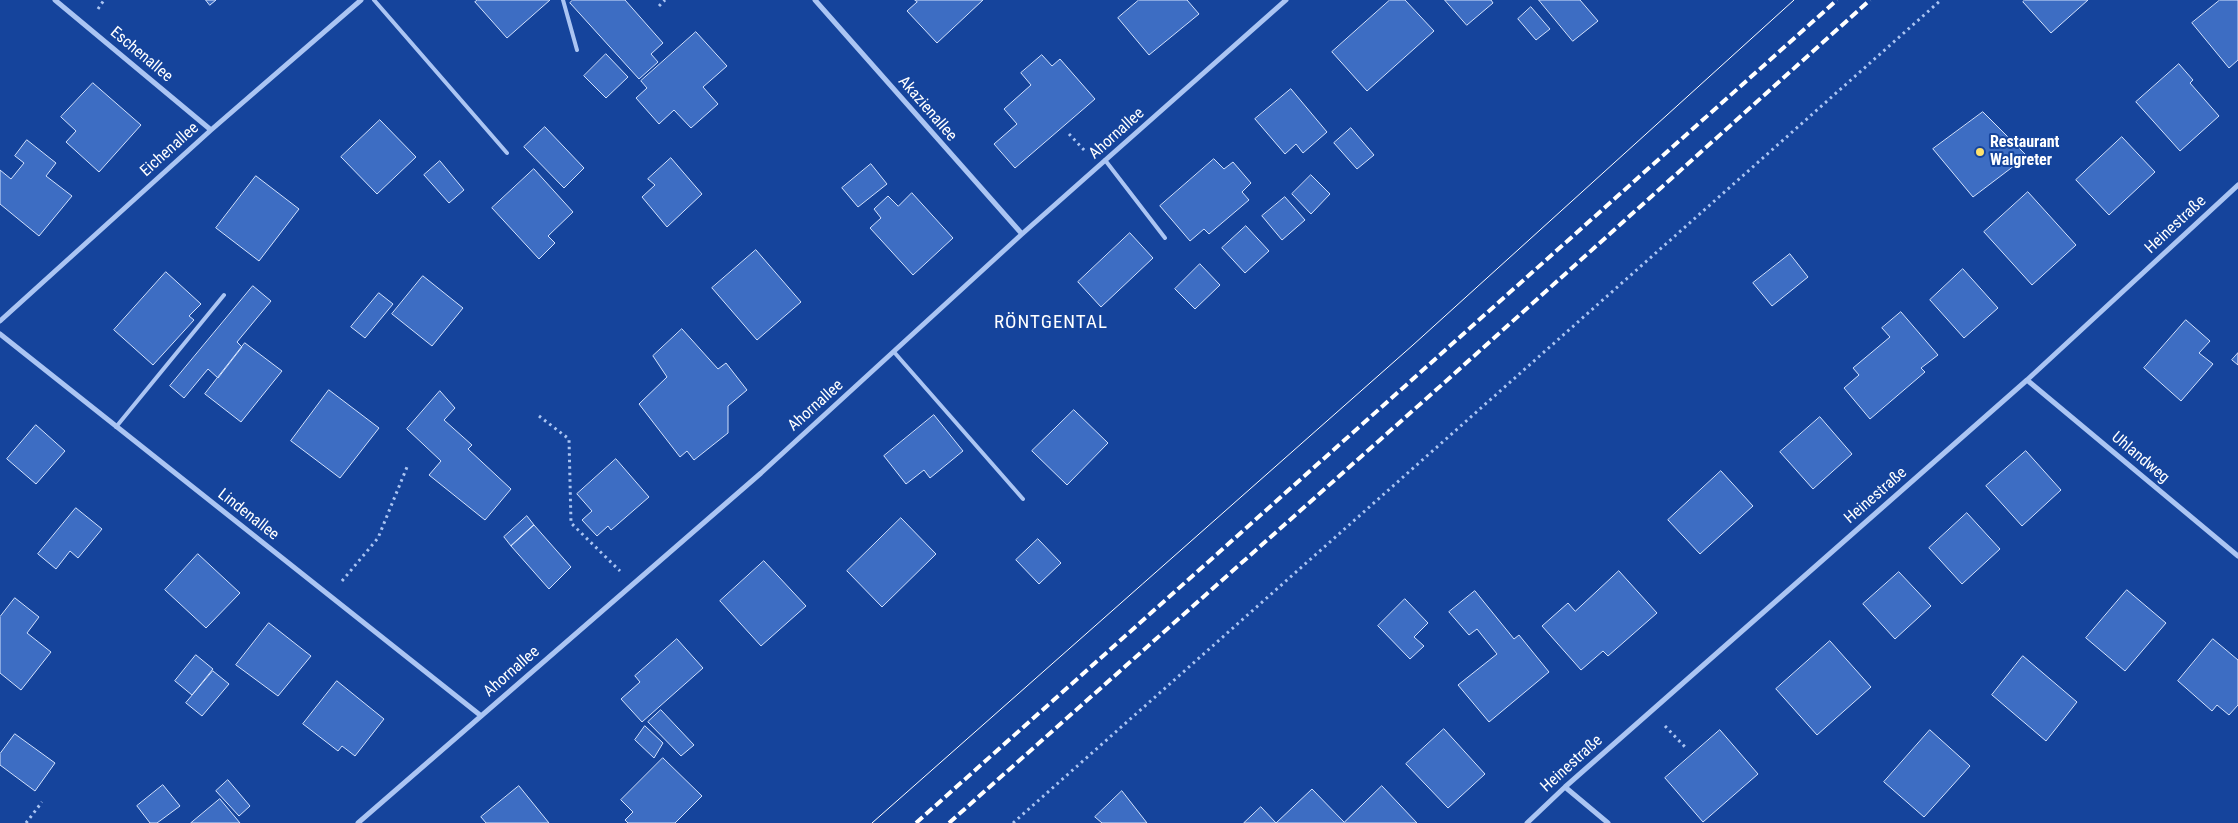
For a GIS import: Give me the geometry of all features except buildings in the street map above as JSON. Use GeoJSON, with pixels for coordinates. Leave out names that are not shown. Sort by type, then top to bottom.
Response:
{"type":"FeatureCollection","features":[{"type":"Feature","properties":{"kind":"street","name":"Eschenallee"},"geometry":{"type":"LineString","coordinates":[[55,0],[211,130]]}},
{"type":"Feature","properties":{"kind":"street","name":"Eichenallee"},"geometry":{"type":"LineString","coordinates":[[0,321],[211,130],[361,0]]}},
{"type":"Feature","properties":{"kind":"street","name":"Akazienallee"},"geometry":{"type":"LineString","coordinates":[[815,0],[1022,234]]}},
{"type":"Feature","properties":{"kind":"street","name":"Ahornallee"},"geometry":{"type":"LineString","coordinates":[[358,823],[480,715],[761,473],[1022,234],[1286,0]]}},
{"type":"Feature","properties":{"kind":"street","name":"Heinestraße"},"geometry":{"type":"LineString","coordinates":[[1527,823],[1564,787],[2026,380],[2238,185]]}},
{"type":"Feature","properties":{"kind":"street","name":"Lindenallee"},"geometry":{"type":"LineString","coordinates":[[0,334],[480,715]]}},
{"type":"Feature","properties":{"kind":"street","name":"Uhlandweg"},"geometry":{"type":"LineString","coordinates":[[2026,380],[2238,556]]}},
{"type":"Feature","properties":{"kind":"street"},"geometry":{"type":"LineString","coordinates":[[1564,787],[1608,823]]}},
{"type":"Feature","properties":{"kind":"lane"},"geometry":{"type":"LineString","coordinates":[[374,0],[507,152]]}},
{"type":"Feature","properties":{"kind":"lane"},"geometry":{"type":"LineString","coordinates":[[563,0],[577,50]]}},
{"type":"Feature","properties":{"kind":"lane"},"geometry":{"type":"LineString","coordinates":[[1105,160],[1165,238]]}},
{"type":"Feature","properties":{"kind":"lane"},"geometry":{"type":"LineString","coordinates":[[116,426],[224,295]]}},
{"type":"Feature","properties":{"kind":"lane"},"geometry":{"type":"LineString","coordinates":[[894,352],[1023,499]]}},
{"type":"Feature","properties":{"kind":"path"},"geometry":{"type":"LineString","coordinates":[[659,6],[665,0]]}},
{"type":"Feature","properties":{"kind":"path"},"geometry":{"type":"LineString","coordinates":[[1013,823],[1941,0]]}},
{"type":"Feature","properties":{"kind":"path"},"geometry":{"type":"LineString","coordinates":[[539,416],[569,440],[571,523],[633,584]]}},
{"type":"Feature","properties":{"kind":"path"},"geometry":{"type":"LineString","coordinates":[[331,595],[378,538],[407,467]]}},
{"type":"Feature","properties":{"kind":"path"},"geometry":{"type":"LineString","coordinates":[[1650,711],[1686,748]]}},
{"type":"Feature","properties":{"kind":"path"},"geometry":{"type":"LineString","coordinates":[[26,823],[42,802]]}},
{"type":"Feature","properties":{"kind":"tram line"},"geometry":{"type":"LineString","coordinates":[[872,823],[1413,345],[1794,0]]}},
{"type":"Feature","properties":{"kind":"railway"},"geometry":{"type":"LineString","coordinates":[[916,823],[1837,0]]}},
{"type":"Feature","properties":{"kind":"railway"},"geometry":{"type":"LineString","coordinates":[[949,823],[1445,382],[1870,0]]}},
{"type":"Feature","properties":{"kind":"place","name":"Restaurant Walgreter"},"geometry":{"type":"Point","coordinates":[1980,152]}},
{"type":"Feature","properties":{"kind":"district","name":"RÖNTGENTAL"},"geometry":{"type":"Point","coordinates":[1051,323]}}]}
